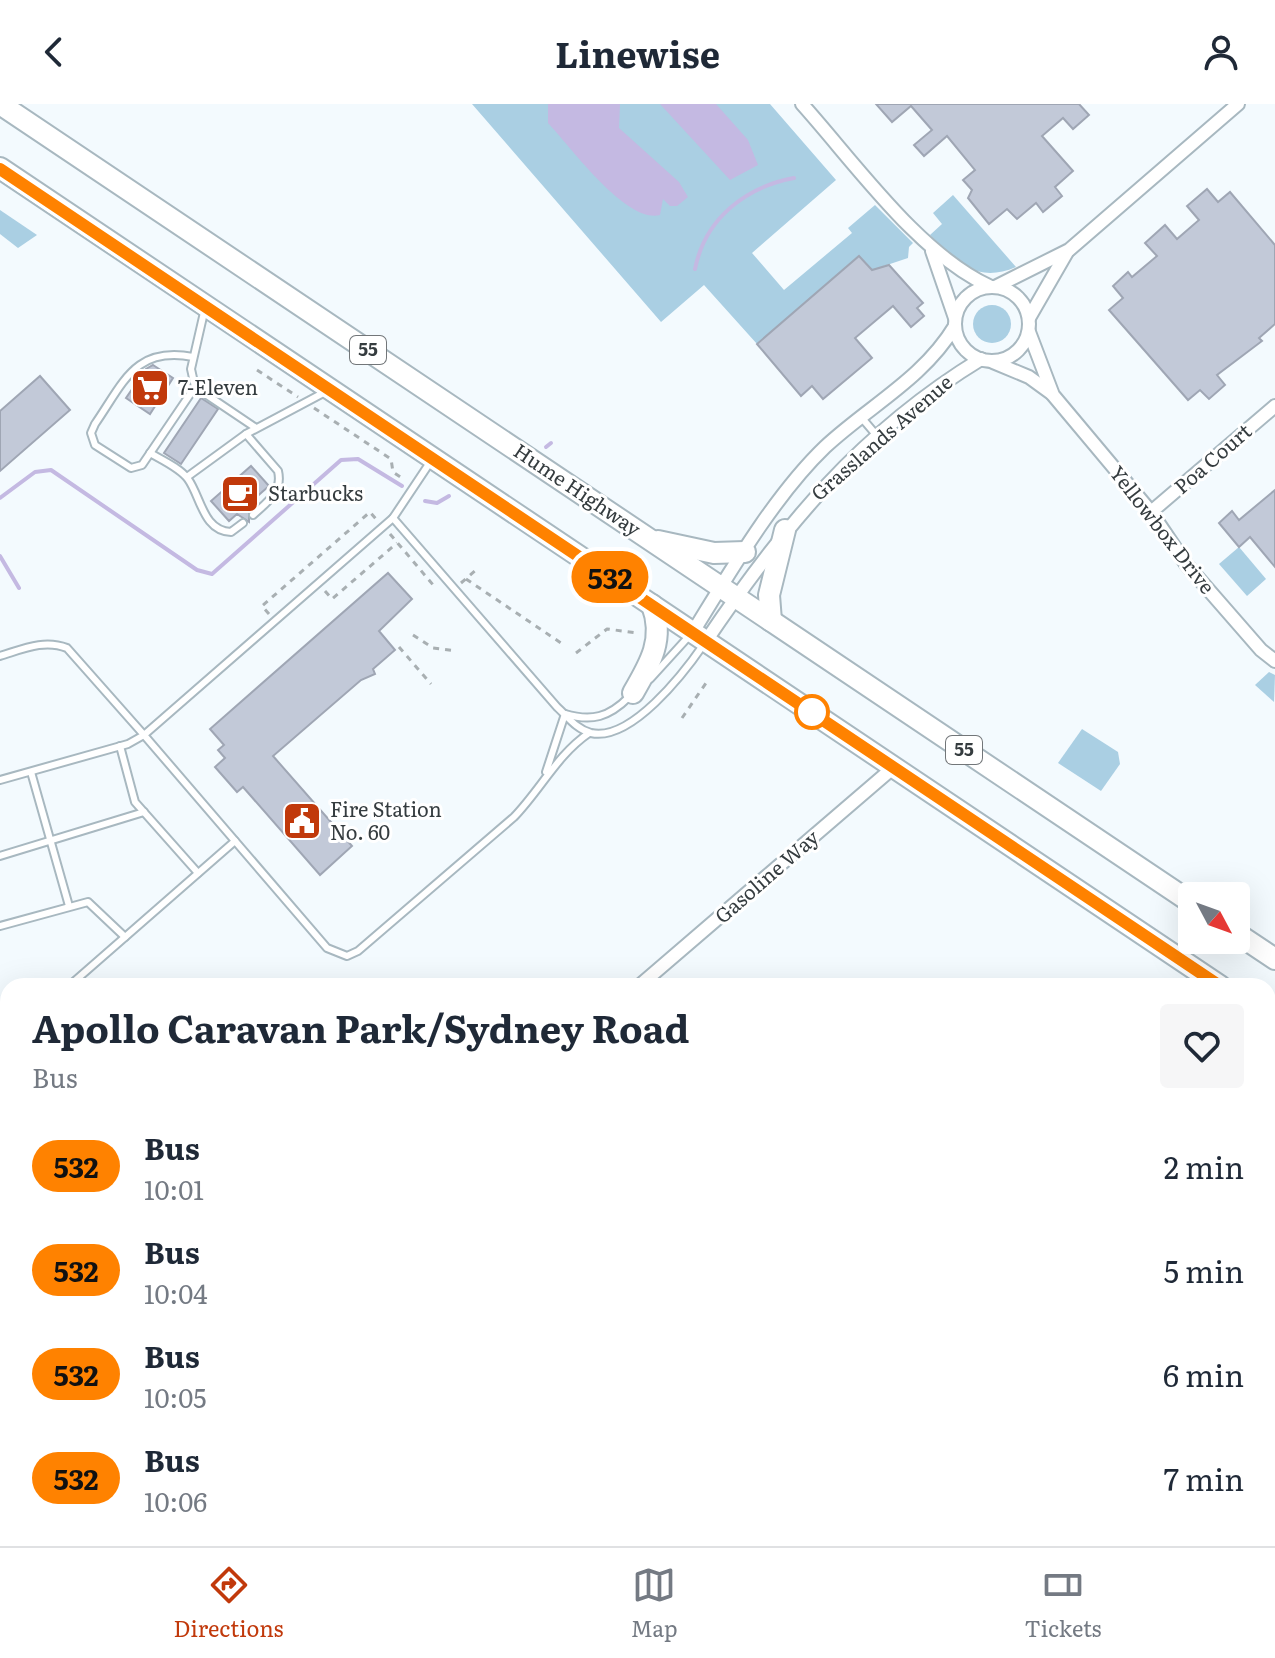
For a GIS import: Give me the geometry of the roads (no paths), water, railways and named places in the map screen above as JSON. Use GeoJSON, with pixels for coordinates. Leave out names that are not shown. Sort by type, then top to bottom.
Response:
{"type":"FeatureCollection","features":[{"type":"Feature","properties":{"kind":"highway","name":"Hume Highway"},"geometry":{"type":"LineString","coordinates":[[0,104],[1178,894]]}},
{"type":"Feature","properties":{"kind":"highway"},"geometry":{"type":"LineString","coordinates":[[0,168],[1208,978]]}},
{"type":"Feature","properties":{"kind":"highway"},"geometry":{"type":"LineString","coordinates":[[771,621],[769,595],[785,530]]}},
{"type":"Feature","properties":{"kind":"highway"},"geometry":{"type":"LineString","coordinates":[[650,539],[714,553],[745,552]]}},
{"type":"Feature","properties":{"kind":"highway"},"geometry":{"type":"LineString","coordinates":[[633,693],[658,639],[658,621],[652,605]]}},
{"type":"Feature","properties":{"kind":"highway"},"geometry":{"type":"LineString","coordinates":[[1250,942],[1275,959]]}},
{"type":"Feature","properties":{"kind":"street"},"geometry":{"type":"LineString","coordinates":[[802,104],[931,248],[960,271],[1018,297],[1029,318],[1029,332],[1053,395]]}},
{"type":"Feature","properties":{"kind":"street"},"geometry":{"type":"LineString","coordinates":[[955,322],[967,296],[1069,250],[1238,104]]}},
{"type":"Feature","properties":{"kind":"street"},"geometry":{"type":"LineString","coordinates":[[931,248],[963,347],[985,360],[1029,377],[1053,395]]}},
{"type":"Feature","properties":{"kind":"street"},"geometry":{"type":"LineString","coordinates":[[1029,318],[1069,250]]}},
{"type":"Feature","properties":{"kind":"street","name":"Grasslands Avenue"},"geometry":{"type":"LineString","coordinates":[[699,637],[728,592],[745,552],[801,475],[824,448],[931,361],[955,322]]}},
{"type":"Feature","properties":{"kind":"street"},"geometry":{"type":"LineString","coordinates":[[985,360],[1010,357],[1029,332]]}},
{"type":"Feature","properties":{"kind":"street","name":"Grasslands Avenue"},"geometry":{"type":"LineString","coordinates":[[699,637],[728,592],[821,488],[944,382],[985,360]]}},
{"type":"Feature","properties":{"kind":"street","name":"Yellowbox Drive"},"geometry":{"type":"LineString","coordinates":[[1053,395],[1151,512],[1186,564],[1261,650],[1275,661]]}},
{"type":"Feature","properties":{"kind":"street","name":"Poa Court"},"geometry":{"type":"LineString","coordinates":[[1151,512],[1275,406]]}},
{"type":"Feature","properties":{"kind":"street","name":"Gasoline Way"},"geometry":{"type":"LineString","coordinates":[[648,978],[894,767]]}},
{"type":"Feature","properties":{"kind":"lane"},"geometry":{"type":"LineString","coordinates":[[193,357],[169,353],[143,361],[132,370],[91,433],[95,445],[131,468],[142,465],[195,387],[193,357],[205,306]]}},
{"type":"Feature","properties":{"kind":"lane"},"geometry":{"type":"LineString","coordinates":[[195,387],[256,428]]}},
{"type":"Feature","properties":{"kind":"lane"},"geometry":{"type":"LineString","coordinates":[[187,477],[246,434],[330,389]]}},
{"type":"Feature","properties":{"kind":"lane"},"geometry":{"type":"LineString","coordinates":[[861,417],[878,437]]}},
{"type":"Feature","properties":{"kind":"lane"},"geometry":{"type":"LineString","coordinates":[[246,434],[278,471],[280,478],[278,491],[253,515]]}},
{"type":"Feature","properties":{"kind":"lane"},"geometry":{"type":"LineString","coordinates":[[150,453],[187,477],[201,508],[218,529],[231,532],[243,523]]}},
{"type":"Feature","properties":{"kind":"lane"},"geometry":{"type":"LineString","coordinates":[[0,780],[120,746],[144,735],[393,518],[433,457]]}},
{"type":"Feature","properties":{"kind":"lane"},"geometry":{"type":"LineString","coordinates":[[393,518],[565,714],[589,733]]}},
{"type":"Feature","properties":{"kind":"lane"},"geometry":{"type":"LineString","coordinates":[[565,714],[579,718],[600,717],[618,708],[699,637]]}},
{"type":"Feature","properties":{"kind":"lane"},"geometry":{"type":"LineString","coordinates":[[0,656],[40,644],[67,648],[327,948],[347,956],[358,951],[502,827],[543,784],[566,750],[589,733],[617,730],[638,716],[671,686],[699,637]]}},
{"type":"Feature","properties":{"kind":"lane"},"geometry":{"type":"LineString","coordinates":[[543,784],[565,714]]}},
{"type":"Feature","properties":{"kind":"lane"},"geometry":{"type":"LineString","coordinates":[[120,746],[135,802],[198,873]]}},
{"type":"Feature","properties":{"kind":"lane"},"geometry":{"type":"LineString","coordinates":[[31,772],[69,906]]}},
{"type":"Feature","properties":{"kind":"lane"},"geometry":{"type":"LineString","coordinates":[[0,856],[144,812]]}},
{"type":"Feature","properties":{"kind":"lane"},"geometry":{"type":"LineString","coordinates":[[78,978],[235,841]]}},
{"type":"Feature","properties":{"kind":"lane"},"geometry":{"type":"LineString","coordinates":[[0,926],[88,902],[97,907],[125,937]]}},
{"type":"Feature","properties":{"kind":"waterway"},"geometry":{"type":"LineString","coordinates":[[695,269],[708,235],[730,208],[759,189],[794,178]]}},
{"type":"Feature","properties":{"kind":"waterway"},"geometry":{"type":"LineString","coordinates":[[546,447],[551,443]]}},
{"type":"Feature","properties":{"kind":"waterway"},"geometry":{"type":"LineString","coordinates":[[0,498],[35,472],[51,470],[197,570],[212,574],[341,460],[358,459],[402,486]]}},
{"type":"Feature","properties":{"kind":"waterway"},"geometry":{"type":"LineString","coordinates":[[425,501],[437,503],[449,496]]}},
{"type":"Feature","properties":{"kind":"waterway"},"geometry":{"type":"LineString","coordinates":[[0,556],[19,588]]}},
{"type":"Feature","properties":{"kind":"place","name":"7-Eleven"},"geometry":{"type":"Point","coordinates":[150,388]}},
{"type":"Feature","properties":{"kind":"place","name":"Starbucks"},"geometry":{"type":"Point","coordinates":[240,494]}},
{"type":"Feature","properties":{"kind":"place","name":"Fire Station No. 60"},"geometry":{"type":"Point","coordinates":[302,821]}}]}
